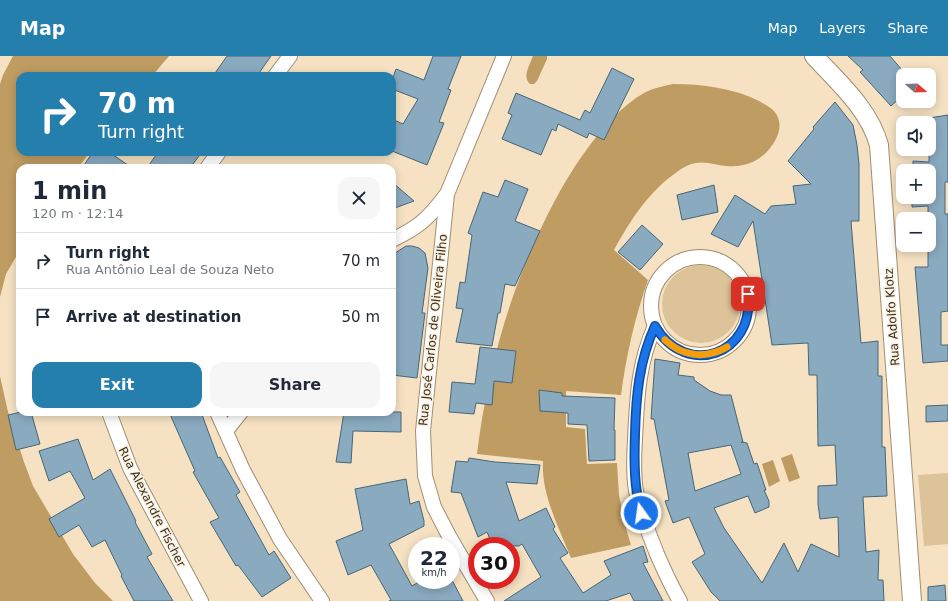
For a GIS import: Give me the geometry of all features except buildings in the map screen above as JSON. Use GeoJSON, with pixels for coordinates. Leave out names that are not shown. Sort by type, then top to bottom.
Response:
{"type":"FeatureCollection","features":[{"type":"Feature","properties":{"kind":"street"},"geometry":{"type":"LineString","coordinates":[[278,72],[290,56]]}},
{"type":"Feature","properties":{"kind":"street","name":"Rua José Carlos de Oliveira Filho"},"geometry":{"type":"LineString","coordinates":[[487,601],[440,520],[426,476],[424,431],[446,194],[504,56]]}},
{"type":"Feature","properties":{"kind":"street","name":"Rua Adolfo Klotz"},"geometry":{"type":"LineString","coordinates":[[814,56],[858,104],[876,132],[879,145],[912,601]]}},
{"type":"Feature","properties":{"kind":"street"},"geometry":{"type":"LineString","coordinates":[[396,238],[425,221],[434,212],[446,194]]}},
{"type":"Feature","properties":{"kind":"street"},"geometry":{"type":"LineString","coordinates":[[655,326],[666,342],[683,352],[702,355],[720,351],[736,340],[746,323],[749,304],[745,285],[735,270],[721,261],[704,256],[688,258],[680,261],[660,277],[653,292],[651,309],[655,326],[643,356],[638,392],[634,459],[635,482],[638,502],[647,528],[666,575],[680,601]]}},
{"type":"Feature","properties":{"kind":"street","name":"Rua Alexandre Fischer"},"geometry":{"type":"LineString","coordinates":[[110,416],[130,468],[201,601]]}},
{"type":"Feature","properties":{"kind":"street"},"geometry":{"type":"LineString","coordinates":[[219,416],[243,470],[280,540],[322,601]]}},
{"type":"Feature","properties":{"kind":"street"},"geometry":{"type":"LineString","coordinates":[[226,431],[238,416]]}},
{"type":"Feature","properties":{"kind":"shaded area"},"geometry":{"type":"Polygon","coordinates":[[[13,56],[169,56],[155,72],[16,72],[16,156],[87,156],[81,164],[16,164],[16,257],[6,274],[0,297],[0,84],[13,56]]]}},
{"type":"Feature","properties":{"kind":"shaded area"},"geometry":{"type":"Polygon","coordinates":[[[533,56],[547,56],[547,59],[537,81],[534,84],[530,84],[527,74],[533,56]]]}},
{"type":"Feature","properties":{"kind":"shaded area"},"geometry":{"type":"Polygon","coordinates":[[[673,84],[695,85],[728,90],[759,101],[774,111],[778,117],[779,130],[776,139],[769,150],[764,155],[752,162],[740,166],[722,166],[700,163],[688,165],[679,171],[649,197],[627,228],[614,250],[648,280],[632,337],[621,395],[566,391],[566,427],[585,429],[587,464],[617,463],[619,495],[631,545],[571,558],[556,523],[548,498],[543,473],[543,461],[477,454],[491,371],[506,317],[525,265],[560,190],[574,167],[602,130],[629,103],[647,91],[673,84]]]}},
{"type":"Feature","properties":{"kind":"shaded area"},"geometry":{"type":"Polygon","coordinates":[[[693,265],[709,265],[723,271],[734,282],[740,296],[740,312],[734,326],[723,337],[709,343],[693,343],[679,337],[668,326],[662,312],[662,296],[668,282],[679,271],[693,265]]]}},
{"type":"Feature","properties":{"kind":"shaded area"},"geometry":{"type":"Polygon","coordinates":[[[0,376],[8,412],[33,486],[73,554],[95,583],[113,601],[0,601],[0,376]]]}},
{"type":"Feature","properties":{"kind":"shaded area"},"geometry":{"type":"Polygon","coordinates":[[[792,454],[800,478],[789,482],[781,458],[792,454]]]}},
{"type":"Feature","properties":{"kind":"shaded area"},"geometry":{"type":"Polygon","coordinates":[[[773,460],[780,481],[769,487],[762,464],[773,460]]]}},
{"type":"Feature","properties":{"kind":"shaded area"},"geometry":{"type":"Polygon","coordinates":[[[948,473],[948,544],[924,546],[918,475],[948,473]]]}},
{"type":"Feature","properties":{"kind":"slow traffic"},"geometry":{"type":"LineString","coordinates":[[665,340],[683,352],[692,354],[711,354],[727,347]]}},
{"type":"Feature","properties":{"kind":"route"},"geometry":{"type":"LineString","coordinates":[[641,513],[634,476],[636,415],[643,356],[655,326],[666,342],[683,352],[702,355],[720,351],[736,340],[742,332],[749,314],[748,294]]}}]}
